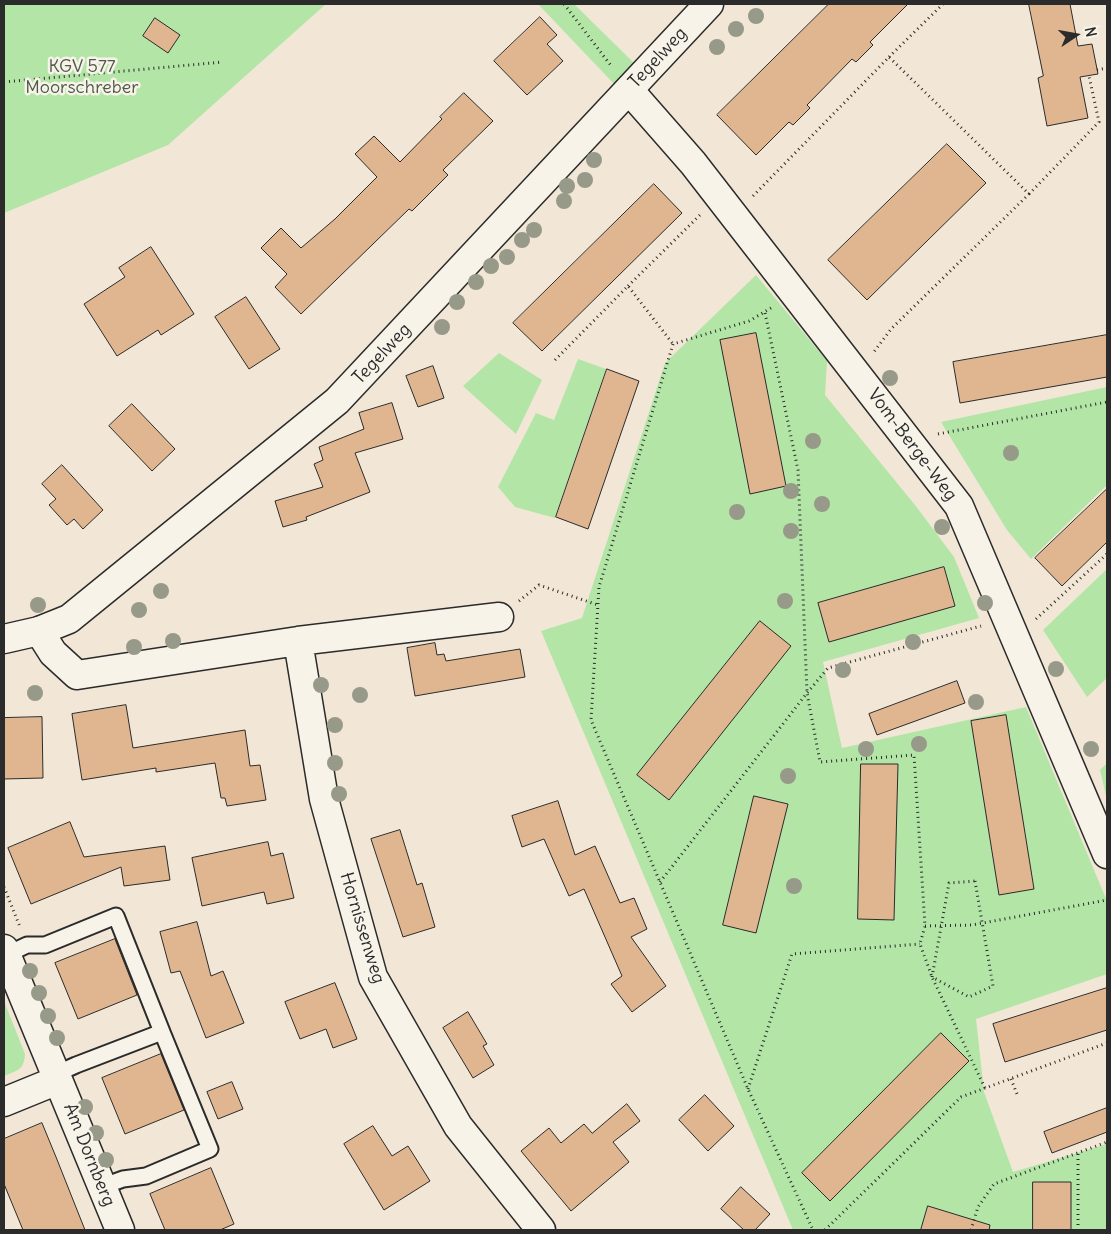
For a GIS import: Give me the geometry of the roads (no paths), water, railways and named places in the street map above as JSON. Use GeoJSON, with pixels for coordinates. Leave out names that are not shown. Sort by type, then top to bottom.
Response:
{"type":"FeatureCollection","features":[{"type":"Feature","properties":{"kind":"street","name":"Tegelweg"},"geometry":{"type":"LineString","coordinates":[[4,639],[39,631],[69,619],[337,401],[709,4]]}},
{"type":"Feature","properties":{"kind":"street","name":"Vom-Berge-Weg"},"geometry":{"type":"LineString","coordinates":[[629,90],[693,163],[959,506],[1107,854]]}},
{"type":"Feature","properties":{"kind":"street"},"geometry":{"type":"LineString","coordinates":[[39,631],[53,653],[77,675],[298,641],[499,617]]}},
{"type":"Feature","properties":{"kind":"street","name":"Hornissenweg"},"geometry":{"type":"LineString","coordinates":[[298,641],[323,795],[373,977],[458,1126],[541,1230]]}},
{"type":"Feature","properties":{"kind":"street","name":"Am Dornberg"},"geometry":{"type":"LineString","coordinates":[[5,952],[101,1188],[120,1230]]}},
{"type":"Feature","properties":{"kind":"street"},"geometry":{"type":"LineString","coordinates":[[4,1102],[57,1077]]}},
{"type":"Feature","properties":{"kind":"lane"},"geometry":{"type":"LineString","coordinates":[[5,952],[27,946],[45,945],[116,916],[210,1149],[146,1176],[123,1179],[101,1188]]}},
{"type":"Feature","properties":{"kind":"lane"},"geometry":{"type":"LineString","coordinates":[[57,1077],[76,1065],[162,1032]]}},
{"type":"Feature","properties":{"kind":"park label","name":"KGV 577 Moorschreber"},"geometry":{"type":"Point","coordinates":[82,77]}}]}
